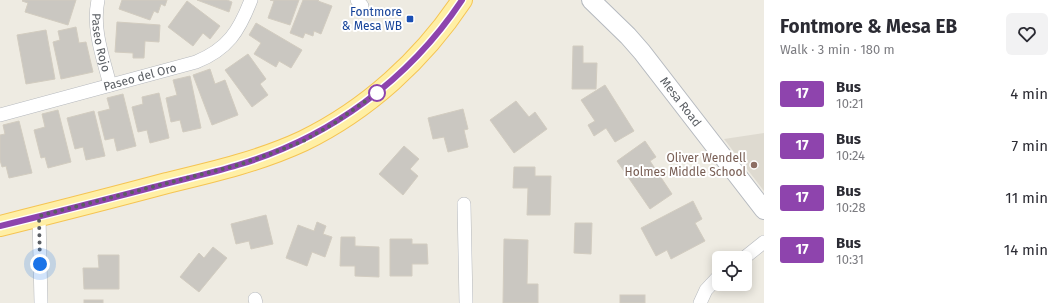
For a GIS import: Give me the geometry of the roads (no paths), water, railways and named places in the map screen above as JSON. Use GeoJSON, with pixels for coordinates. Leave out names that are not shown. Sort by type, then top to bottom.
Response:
{"type":"FeatureCollection","features":[{"type":"Feature","properties":{"kind":"main road"},"geometry":{"type":"LineString","coordinates":[[0,226],[238,165],[303,141],[356,109],[400,73],[423,51],[462,0]]}},
{"type":"Feature","properties":{"kind":"main road","name":"Mesa Road"},"geometry":{"type":"LineString","coordinates":[[590,0],[628,36],[642,52],[764,210]]}},
{"type":"Feature","properties":{"kind":"street","name":"Paseo Rojo"},"geometry":{"type":"LineString","coordinates":[[98,0],[96,20],[97,34],[110,85]]}},
{"type":"Feature","properties":{"kind":"street","name":"Paseo del Oro"},"geometry":{"type":"LineString","coordinates":[[0,115],[196,62],[211,56],[231,38],[243,21],[251,0]]}},
{"type":"Feature","properties":{"kind":"street"},"geometry":{"type":"LineString","coordinates":[[464,204],[466,303]]}},
{"type":"Feature","properties":{"kind":"street"},"geometry":{"type":"LineString","coordinates":[[39,216],[41,303]]}},
{"type":"Feature","properties":{"kind":"street"},"geometry":{"type":"LineString","coordinates":[[752,252],[764,242]]}},
{"type":"Feature","properties":{"kind":"street"},"geometry":{"type":"LineString","coordinates":[[700,303],[706,290],[712,284]]}},
{"type":"Feature","properties":{"kind":"place","name":"Fontmore & Mesa WB"},"geometry":{"type":"Point","coordinates":[410,19]}},
{"type":"Feature","properties":{"kind":"place","name":"Oliver Wendell Holmes Middle School"},"geometry":{"type":"Point","coordinates":[754,165]}}]}
